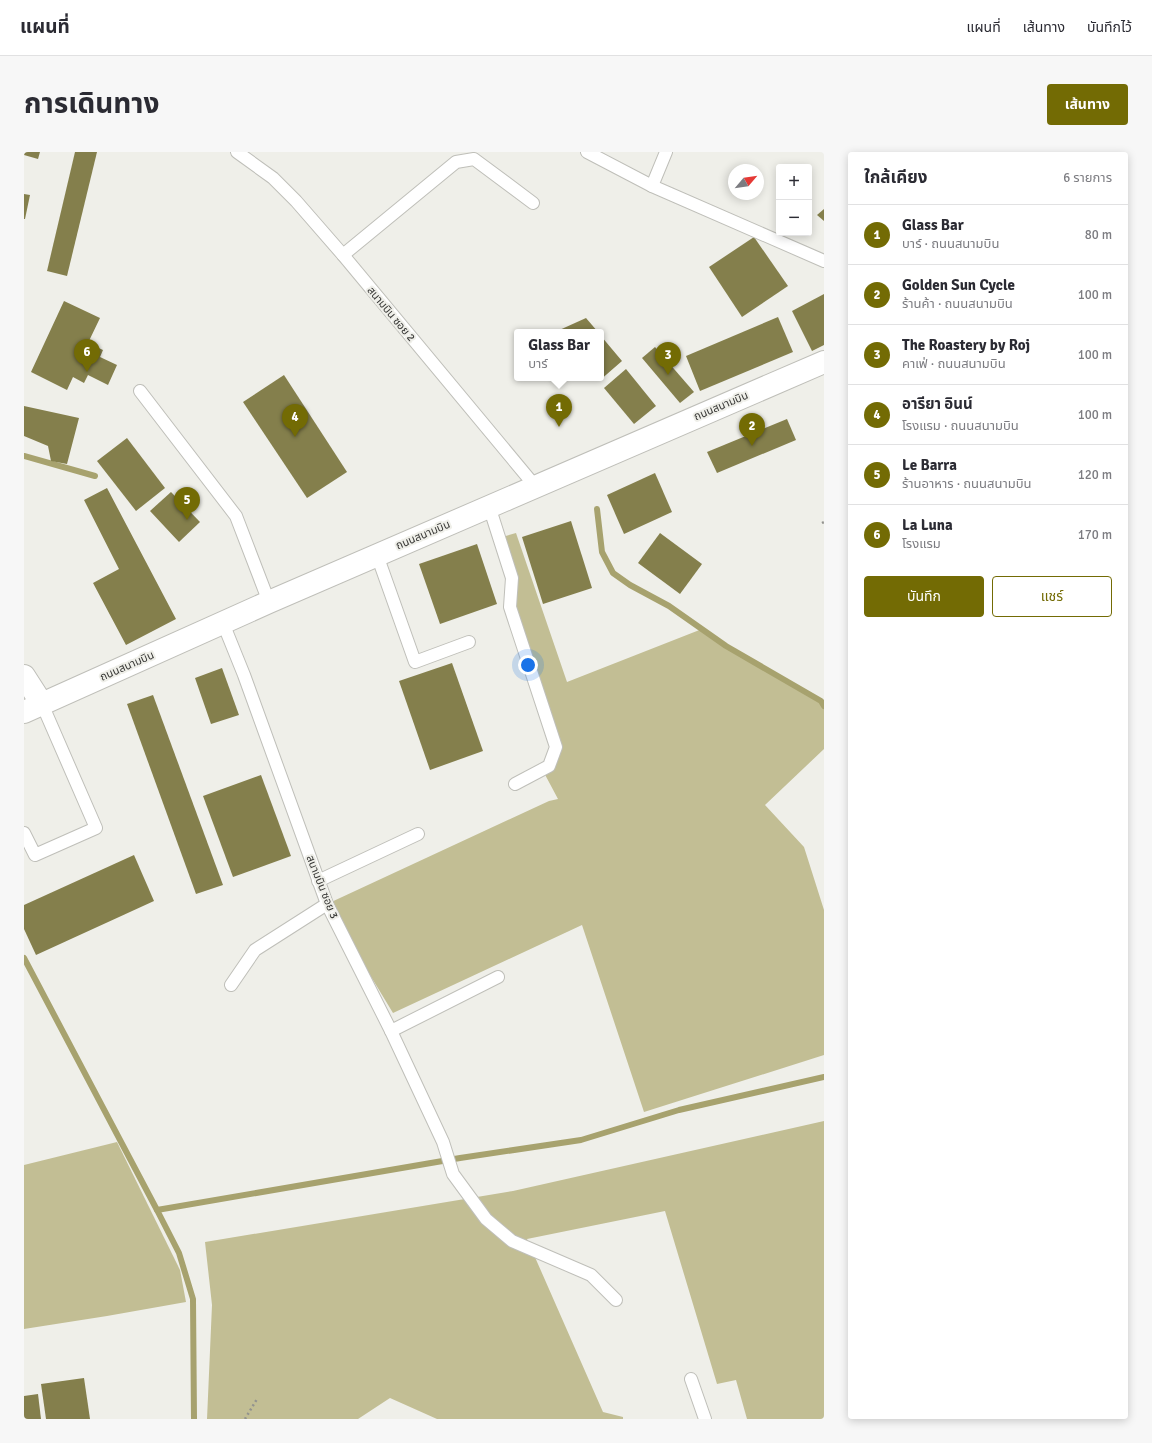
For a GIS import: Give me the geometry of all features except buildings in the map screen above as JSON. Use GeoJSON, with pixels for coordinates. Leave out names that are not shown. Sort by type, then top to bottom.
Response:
{"type":"FeatureCollection","features":[{"type":"Feature","properties":{"kind":"street","name":"ถนนสนามบิน"},"geometry":{"type":"LineString","coordinates":[[33,708],[223,622],[824,362]]}},
{"type":"Feature","properties":{"kind":"street"},"geometry":{"type":"LineString","coordinates":[[24,676],[33,708]]}},
{"type":"Feature","properties":{"kind":"lane","name":"สนามบิน ซอย 2"},"geometry":{"type":"LineString","coordinates":[[237,152],[255,157],[296,201],[343,255],[535,486]]}},
{"type":"Feature","properties":{"kind":"lane"},"geometry":{"type":"LineString","coordinates":[[587,152],[652,186],[824,261]]}},
{"type":"Feature","properties":{"kind":"lane"},"geometry":{"type":"LineString","coordinates":[[652,186],[666,152]]}},
{"type":"Feature","properties":{"kind":"lane"},"geometry":{"type":"LineString","coordinates":[[343,255],[456,162],[474,159],[533,203]]}},
{"type":"Feature","properties":{"kind":"lane"},"geometry":{"type":"LineString","coordinates":[[140,391],[236,516],[269,602]]}},
{"type":"Feature","properties":{"kind":"lane"},"geometry":{"type":"LineString","coordinates":[[489,506],[512,578],[510,607],[556,747],[549,766],[516,784]]}},
{"type":"Feature","properties":{"kind":"lane"},"geometry":{"type":"LineString","coordinates":[[377,555],[415,662],[469,642]]}},
{"type":"Feature","properties":{"kind":"lane","name":"สนามบิน ซอย 3"},"geometry":{"type":"LineString","coordinates":[[223,622],[244,675],[327,904],[391,1031],[444,1146],[453,1174],[486,1220],[512,1240],[591,1275],[616,1300]]}},
{"type":"Feature","properties":{"kind":"lane"},"geometry":{"type":"LineString","coordinates":[[24,833],[34,855],[96,828],[33,708]]}},
{"type":"Feature","properties":{"kind":"lane"},"geometry":{"type":"LineString","coordinates":[[318,881],[418,834]]}},
{"type":"Feature","properties":{"kind":"lane"},"geometry":{"type":"LineString","coordinates":[[231,985],[255,950],[327,904]]}},
{"type":"Feature","properties":{"kind":"lane"},"geometry":{"type":"LineString","coordinates":[[391,1031],[498,977]]}},
{"type":"Feature","properties":{"kind":"lane"},"geometry":{"type":"LineString","coordinates":[[691,1379],[704,1419]]}},
{"type":"Feature","properties":{"kind":"path"},"geometry":{"type":"LineString","coordinates":[[245,1419],[257,1399]]}},
{"type":"Feature","properties":{"kind":"shaded area"},"geometry":{"type":"Polygon","coordinates":[[[516,533],[567,682],[702,629],[821,701],[824,706],[824,749],[765,805],[804,847],[824,910],[824,1055],[644,1112],[582,925],[393,1013],[327,904],[549,801],[558,799],[542,769],[556,747],[510,607],[512,578],[499,538],[516,533]]]}},
{"type":"Feature","properties":{"kind":"shaded area"},"geometry":{"type":"Polygon","coordinates":[[[824,1121],[824,1419],[747,1419],[736,1380],[717,1384],[665,1211],[527,1239],[603,1412],[623,1417],[623,1419],[437,1419],[390,1398],[358,1419],[207,1419],[212,1305],[205,1242],[513,1191],[824,1121]]]}},
{"type":"Feature","properties":{"kind":"shaded area"},"geometry":{"type":"Polygon","coordinates":[[[117,1142],[180,1270],[186,1302],[24,1329],[24,1165],[117,1142]]]}},
{"type":"Feature","properties":{"kind":"waterway"},"geometry":{"type":"LineString","coordinates":[[24,456],[95,476]]}},
{"type":"Feature","properties":{"kind":"waterway"},"geometry":{"type":"LineString","coordinates":[[597,509],[602,552],[613,573],[630,585],[669,606],[726,646],[821,701],[824,706]]}},
{"type":"Feature","properties":{"kind":"waterway"},"geometry":{"type":"LineString","coordinates":[[24,958],[157,1210],[460,1158],[581,1140],[679,1110],[824,1077]]}},
{"type":"Feature","properties":{"kind":"waterway"},"geometry":{"type":"LineString","coordinates":[[157,1210],[179,1253],[193,1299],[194,1419]]}},
{"type":"Feature","properties":{"kind":"place","name":"La Luna"},"geometry":{"type":"Point","coordinates":[87,372]}},
{"type":"Feature","properties":{"kind":"place","name":"The Roastery by Roj"},"geometry":{"type":"Point","coordinates":[668,375]}},
{"type":"Feature","properties":{"kind":"place","name":"Glass Bar"},"geometry":{"type":"Point","coordinates":[559,427]}},
{"type":"Feature","properties":{"kind":"place","name":"อารียา อินน์"},"geometry":{"type":"Point","coordinates":[295,437]}},
{"type":"Feature","properties":{"kind":"place","name":"Golden Sun Cycle"},"geometry":{"type":"Point","coordinates":[752,446]}},
{"type":"Feature","properties":{"kind":"place","name":"Le Barra"},"geometry":{"type":"Point","coordinates":[187,520]}}]}
